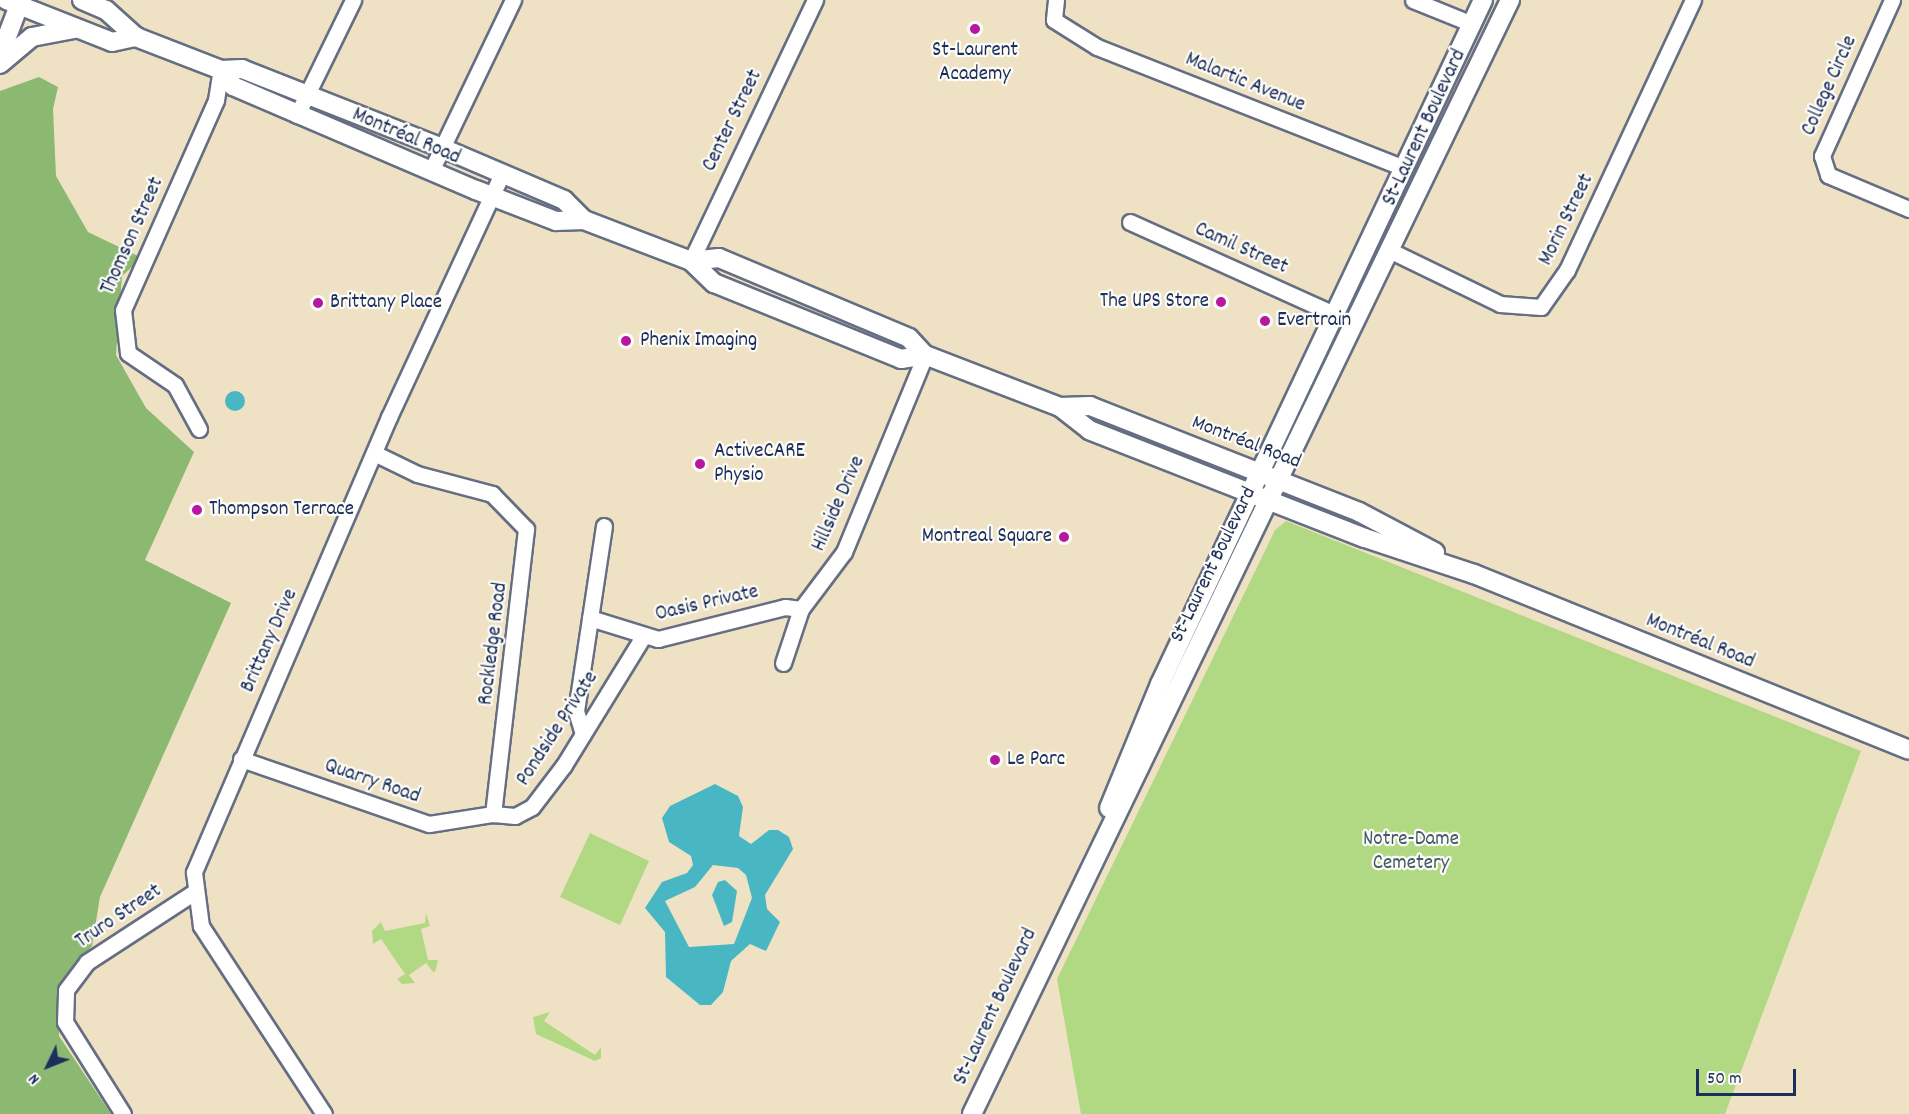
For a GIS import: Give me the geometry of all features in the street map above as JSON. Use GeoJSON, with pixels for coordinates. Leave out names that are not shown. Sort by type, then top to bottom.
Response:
{"type":"FeatureCollection","features":[{"type":"Feature","properties":{"kind":"main road","name":"St-Laurent Boulevard"},"geometry":{"type":"LineString","coordinates":[[1093,855],[1187,628],[1249,492],[1483,0]]}},
{"type":"Feature","properties":{"kind":"main road","name":"St-Laurent Boulevard"},"geometry":{"type":"LineString","coordinates":[[972,1114],[1093,855],[1281,481],[1510,0]]}},
{"type":"Feature","properties":{"kind":"main road","name":"Montréal Road"},"geometry":{"type":"LineString","coordinates":[[86,1],[136,37],[221,70],[242,69],[440,147],[564,200],[585,220],[691,261],[719,258],[909,338],[925,356],[1060,407],[1089,430],[1270,500],[1474,574],[1909,750]]}},
{"type":"Feature","properties":{"kind":"main road","name":"Montréal Road"},"geometry":{"type":"LineString","coordinates":[[15,2],[112,42],[136,37]]}},
{"type":"Feature","properties":{"kind":"main road"},"geometry":{"type":"LineString","coordinates":[[0,55],[15,2]]}},
{"type":"Feature","properties":{"kind":"main road"},"geometry":{"type":"LineString","coordinates":[[0,64],[32,37],[76,29]]}},
{"type":"Feature","properties":{"kind":"main road","name":"Montréal Road"},"geometry":{"type":"LineString","coordinates":[[221,70],[233,86],[431,171],[556,221],[585,220]]}},
{"type":"Feature","properties":{"kind":"main road","name":"Montréal Road"},"geometry":{"type":"LineString","coordinates":[[1060,407],[1090,405],[1359,512],[1474,574]]}},
{"type":"Feature","properties":{"kind":"main road"},"geometry":{"type":"LineString","coordinates":[[1187,628],[1205,636]]}},
{"type":"Feature","properties":{"kind":"street"},"geometry":{"type":"LineString","coordinates":[[297,115],[353,0]]}},
{"type":"Feature","properties":{"kind":"street"},"geometry":{"type":"LineString","coordinates":[[431,171],[440,147],[513,0]]}},
{"type":"Feature","properties":{"kind":"street","name":"Center Street"},"geometry":{"type":"LineString","coordinates":[[691,261],[815,0]]}},
{"type":"Feature","properties":{"kind":"street","name":"Malartic Avenue"},"geometry":{"type":"LineString","coordinates":[[1056,0],[1054,20],[1072,33],[1404,168]]}},
{"type":"Feature","properties":{"kind":"street"},"geometry":{"type":"LineString","coordinates":[[1413,0],[1472,24]]}},
{"type":"Feature","properties":{"kind":"street","name":"Morin Street"},"geometry":{"type":"LineString","coordinates":[[1391,251],[1500,304],[1541,306],[1567,270],[1693,0]]}},
{"type":"Feature","properties":{"kind":"street","name":"College Circle"},"geometry":{"type":"LineString","coordinates":[[1892,0],[1822,156],[1828,175],[1909,209]]}},
{"type":"Feature","properties":{"kind":"street","name":"Thomson Street"},"geometry":{"type":"LineString","coordinates":[[199,429],[175,385],[128,352],[123,310],[216,100],[221,70]]}},
{"type":"Feature","properties":{"kind":"street","name":"Brittany Drive"},"geometry":{"type":"LineString","coordinates":[[324,1114],[206,934],[193,893],[204,843],[374,453],[502,174]]}},
{"type":"Feature","properties":{"kind":"street","name":"Camil Street"},"geometry":{"type":"LineString","coordinates":[[1130,222],[1334,314]]}},
{"type":"Feature","properties":{"kind":"street","name":"Hillside Drive"},"geometry":{"type":"LineString","coordinates":[[783,663],[801,609],[844,552],[925,356]]}},
{"type":"Feature","properties":{"kind":"street","name":"Rockledge Road"},"geometry":{"type":"LineString","coordinates":[[374,453],[417,474],[492,494],[518,516],[526,529],[527,546],[493,814]]}},
{"type":"Feature","properties":{"kind":"street"},"geometry":{"type":"LineString","coordinates":[[583,734],[576,711],[604,526]]}},
{"type":"Feature","properties":{"kind":"street","name":"Oasis Private"},"geometry":{"type":"LineString","coordinates":[[590,618],[642,638],[700,631],[785,607],[801,609]]}},
{"type":"Feature","properties":{"kind":"street","name":"Pondside Private"},"geometry":{"type":"LineString","coordinates":[[493,814],[515,816],[532,807],[583,734],[642,638]]}},
{"type":"Feature","properties":{"kind":"street","name":"Quarry Road"},"geometry":{"type":"LineString","coordinates":[[241,759],[429,824],[493,814]]}},
{"type":"Feature","properties":{"kind":"street","name":"Truro Street"},"geometry":{"type":"LineString","coordinates":[[123,1114],[65,1022],[63,1005],[72,979],[87,962],[193,893]]}},
{"type":"Feature","properties":{"kind":"green space"},"geometry":{"type":"Polygon","coordinates":[[[39,77],[58,87],[53,109],[56,176],[88,232],[142,258],[122,276],[116,355],[146,408],[194,452],[145,560],[231,603],[100,897],[92,946],[62,980],[59,1036],[111,1114],[0,1114],[0,91],[39,77]]]}},
{"type":"Feature","properties":{"kind":"green space","name":"Notre-Dame Cemetery"},"geometry":{"type":"Polygon","coordinates":[[[1286,521],[1861,751],[1725,1114],[1081,1114],[1057,979],[1275,530],[1286,521]]]}},
{"type":"Feature","properties":{"kind":"green space"},"geometry":{"type":"Polygon","coordinates":[[[590,833],[649,861],[620,925],[560,897],[590,833]]]}},
{"type":"Feature","properties":{"kind":"green space"},"geometry":{"type":"Polygon","coordinates":[[[426,913],[430,926],[421,929],[428,960],[438,960],[436,969],[434,973],[426,963],[409,975],[415,983],[402,984],[397,979],[405,974],[381,939],[373,944],[372,931],[381,922],[385,931],[425,923],[426,913]]]}},
{"type":"Feature","properties":{"kind":"green space"},"geometry":{"type":"Polygon","coordinates":[[[550,1012],[544,1021],[595,1055],[601,1047],[601,1058],[595,1061],[536,1034],[533,1017],[550,1012]]]}},
{"type":"Feature","properties":{"kind":"water"},"geometry":{"type":"Polygon","coordinates":[[[235,391],[242,394],[245,401],[242,408],[235,411],[228,408],[225,401],[228,394],[235,391]]]}},
{"type":"Feature","properties":{"kind":"water"},"geometry":{"type":"Polygon","coordinates":[[[715,784],[738,796],[743,807],[739,836],[751,844],[769,830],[778,830],[789,837],[793,849],[765,895],[767,909],[780,922],[766,951],[750,944],[731,961],[723,992],[711,1005],[700,1005],[666,977],[665,932],[645,908],[662,882],[687,873],[693,865],[691,856],[669,842],[662,818],[670,806],[715,784]],[[713,865],[695,887],[665,901],[689,947],[734,944],[752,898],[746,875],[738,868],[713,865]]]}},
{"type":"Feature","properties":{"kind":"water"},"geometry":{"type":"Polygon","coordinates":[[[725,880],[737,891],[732,922],[724,926],[712,895],[718,882],[725,880]]]}},
{"type":"Feature","properties":{"kind":"place","name":"St-Laurent Academy"},"geometry":{"type":"Point","coordinates":[975,29]}},
{"type":"Feature","properties":{"kind":"place","name":"The UPS Store"},"geometry":{"type":"Point","coordinates":[1221,302]}},
{"type":"Feature","properties":{"kind":"place","name":"Brittany Place"},"geometry":{"type":"Point","coordinates":[318,303]}},
{"type":"Feature","properties":{"kind":"place","name":"Evertrain"},"geometry":{"type":"Point","coordinates":[1265,321]}},
{"type":"Feature","properties":{"kind":"place","name":"Phenix Imaging"},"geometry":{"type":"Point","coordinates":[626,341]}},
{"type":"Feature","properties":{"kind":"place","name":"ActiveCARE Physio"},"geometry":{"type":"Point","coordinates":[700,464]}},
{"type":"Feature","properties":{"kind":"place","name":"Thompson Terrace"},"geometry":{"type":"Point","coordinates":[197,510]}},
{"type":"Feature","properties":{"kind":"place","name":"Montreal Square"},"geometry":{"type":"Point","coordinates":[1064,537]}},
{"type":"Feature","properties":{"kind":"place","name":"Le Parc"},"geometry":{"type":"Point","coordinates":[995,760]}}]}
